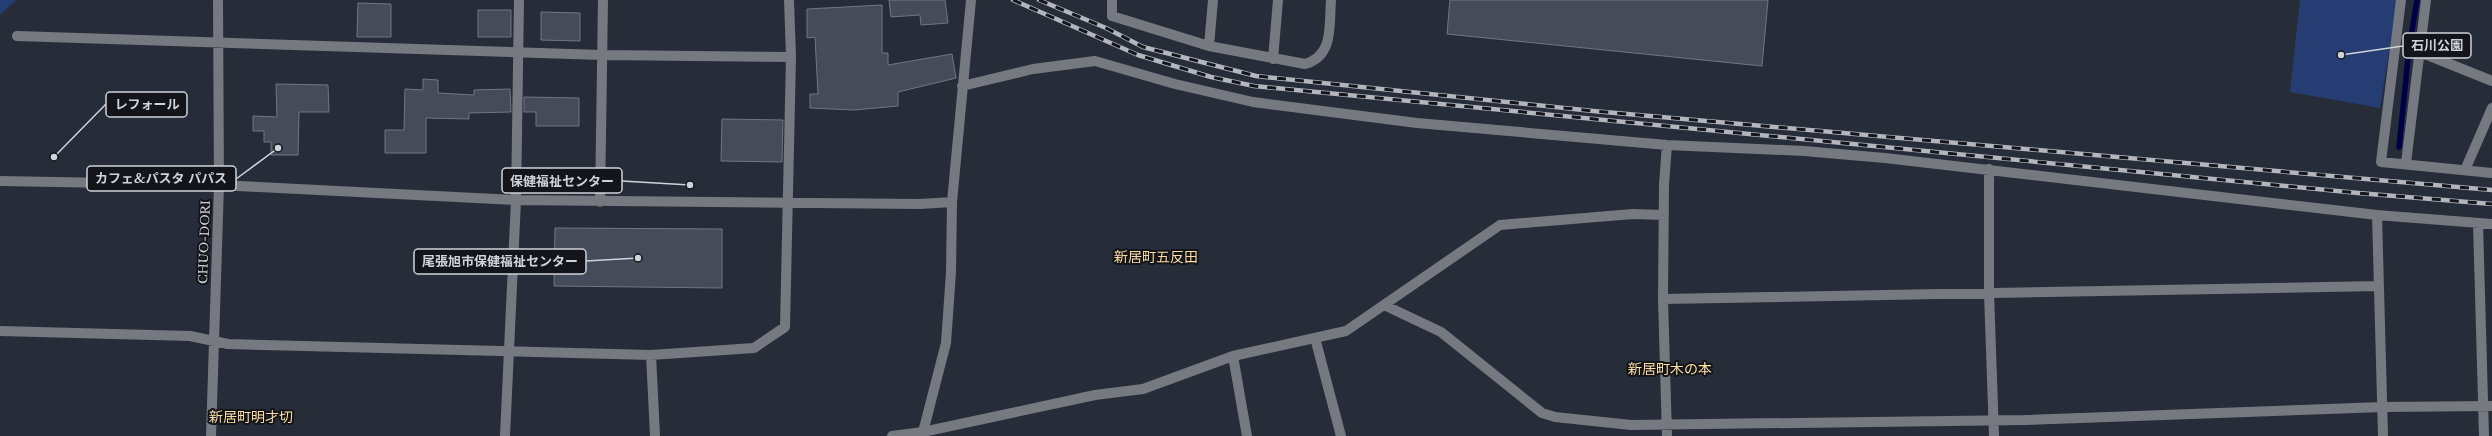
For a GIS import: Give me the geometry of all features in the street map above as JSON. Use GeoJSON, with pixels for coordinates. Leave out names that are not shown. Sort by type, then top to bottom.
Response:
{"type":"FeatureCollection","features":[{"type":"Feature","properties":{"kind":"street","name":"CHUO-DORI"},"geometry":{"type":"LineString","coordinates":[[211,436],[219,185],[217,42],[218,0]]}},
{"type":"Feature","properties":{"kind":"street"},"geometry":{"type":"LineString","coordinates":[[505,436],[511,350],[516,200],[519,0]]}},
{"type":"Feature","properties":{"kind":"street"},"geometry":{"type":"LineString","coordinates":[[600,202],[603,0]]}},
{"type":"Feature","properties":{"kind":"street"},"geometry":{"type":"LineString","coordinates":[[0,331],[190,336],[228,344],[511,350],[651,355],[754,348],[785,327],[791,57],[789,0]]}},
{"type":"Feature","properties":{"kind":"street"},"geometry":{"type":"LineString","coordinates":[[924,434],[946,343],[951,272],[952,202],[971,0]]}},
{"type":"Feature","properties":{"kind":"street"},"geometry":{"type":"LineString","coordinates":[[1112,0],[1112,16],[1210,46],[1305,64],[1314,62],[1321,57],[1328,39],[1330,0]]}},
{"type":"Feature","properties":{"kind":"street"},"geometry":{"type":"LineString","coordinates":[[1210,46],[1213,0]]}},
{"type":"Feature","properties":{"kind":"street"},"geometry":{"type":"LineString","coordinates":[[1273,59],[1278,0]]}},
{"type":"Feature","properties":{"kind":"street"},"geometry":{"type":"LineString","coordinates":[[2401,0],[2381,162],[2406,163],[2492,173]]}},
{"type":"Feature","properties":{"kind":"street"},"geometry":{"type":"LineString","coordinates":[[2406,163],[2426,0]]}},
{"type":"Feature","properties":{"kind":"street"},"geometry":{"type":"LineString","coordinates":[[17,36],[602,55],[791,57]]}},
{"type":"Feature","properties":{"kind":"street"},"geometry":{"type":"LineString","coordinates":[[2420,52],[2492,81]]}},
{"type":"Feature","properties":{"kind":"street"},"geometry":{"type":"LineString","coordinates":[[962,86],[1034,69],[1095,61],[1175,84],[1253,102],[1417,123],[1667,145],[1804,151],[1989,169],[2377,215],[2492,224]]}},
{"type":"Feature","properties":{"kind":"street"},"geometry":{"type":"LineString","coordinates":[[2465,170],[2492,108]]}},
{"type":"Feature","properties":{"kind":"street"},"geometry":{"type":"LineString","coordinates":[[1667,145],[1664,184],[1663,299],[1668,436]]}},
{"type":"Feature","properties":{"kind":"street"},"geometry":{"type":"LineString","coordinates":[[1989,169],[1989,293],[1994,436]]}},
{"type":"Feature","properties":{"kind":"street"},"geometry":{"type":"LineString","coordinates":[[0,181],[219,185],[516,200],[600,202],[920,204],[952,202]]}},
{"type":"Feature","properties":{"kind":"street"},"geometry":{"type":"LineString","coordinates":[[892,436],[924,434],[1095,394],[1143,389],[1233,356],[1346,331],[1500,225],[1633,214],[1664,216]]}},
{"type":"Feature","properties":{"kind":"street"},"geometry":{"type":"LineString","coordinates":[[2377,215],[2383,436]]}},
{"type":"Feature","properties":{"kind":"street"},"geometry":{"type":"LineString","coordinates":[[2478,223],[2488,406],[2484,436]]}},
{"type":"Feature","properties":{"kind":"street"},"geometry":{"type":"LineString","coordinates":[[1663,299],[2379,286]]}},
{"type":"Feature","properties":{"kind":"street"},"geometry":{"type":"LineString","coordinates":[[1384,305],[1441,332],[1542,413],[1555,417],[1631,425],[1994,420],[2383,407],[2488,406]]}},
{"type":"Feature","properties":{"kind":"street"},"geometry":{"type":"LineString","coordinates":[[1315,338],[1341,436]]}},
{"type":"Feature","properties":{"kind":"street"},"geometry":{"type":"LineString","coordinates":[[651,355],[655,436]]}},
{"type":"Feature","properties":{"kind":"street"},"geometry":{"type":"LineString","coordinates":[[1233,356],[1247,436]]}},
{"type":"Feature","properties":{"kind":"shaded area"},"geometry":{"type":"Polygon","coordinates":[[[0,0],[16,0],[0,15],[0,0]]]}},
{"type":"Feature","properties":{"kind":"shaded area"},"geometry":{"type":"Polygon","coordinates":[[[2300,0],[2397,0],[2380,108],[2290,92],[2300,0]]]}},
{"type":"Feature","properties":{"kind":"building"},"geometry":{"type":"Polygon","coordinates":[[[889,0],[945,0],[948,23],[921,25],[920,15],[891,17],[889,0]]]}},
{"type":"Feature","properties":{"kind":"building"},"geometry":{"type":"Polygon","coordinates":[[[1450,0],[1768,0],[1762,66],[1447,34],[1450,0]]]}},
{"type":"Feature","properties":{"kind":"building"},"geometry":{"type":"Polygon","coordinates":[[[358,3],[391,4],[391,37],[357,37],[358,3]]]}},
{"type":"Feature","properties":{"kind":"building"},"geometry":{"type":"Polygon","coordinates":[[[882,5],[882,53],[888,53],[888,65],[952,54],[956,78],[898,92],[898,106],[854,110],[810,108],[810,94],[818,94],[815,37],[807,38],[807,9],[882,5]]]}},
{"type":"Feature","properties":{"kind":"building"},"geometry":{"type":"Polygon","coordinates":[[[478,10],[511,10],[511,37],[478,37],[478,10]]]}},
{"type":"Feature","properties":{"kind":"building"},"geometry":{"type":"Polygon","coordinates":[[[541,12],[580,13],[580,41],[541,40],[541,12]]]}},
{"type":"Feature","properties":{"kind":"building"},"geometry":{"type":"Polygon","coordinates":[[[423,79],[438,80],[438,93],[474,95],[474,90],[510,89],[511,112],[469,113],[469,119],[426,118],[426,153],[385,153],[385,130],[404,130],[405,89],[423,90],[423,79]]]}},
{"type":"Feature","properties":{"kind":"building"},"geometry":{"type":"Polygon","coordinates":[[[276,84],[328,85],[329,112],[299,112],[298,155],[271,155],[271,142],[264,142],[264,131],[253,131],[253,116],[277,117],[276,84]]]}},
{"type":"Feature","properties":{"kind":"building"},"geometry":{"type":"Polygon","coordinates":[[[524,97],[579,98],[579,126],[536,126],[536,112],[524,112],[524,97]]]}},
{"type":"Feature","properties":{"kind":"building"},"geometry":{"type":"Polygon","coordinates":[[[722,119],[783,120],[782,162],[721,161],[722,119]]]}},
{"type":"Feature","properties":{"kind":"building"},"geometry":{"type":"Polygon","coordinates":[[[555,228],[722,229],[722,288],[554,286],[555,228]]]}},
{"type":"Feature","properties":{"kind":"waterway"},"geometry":{"type":"LineString","coordinates":[[2399,147],[2409,49],[2417,0]]}},
{"type":"Feature","properties":{"kind":"railway"},"geometry":{"type":"LineString","coordinates":[[1013,0],[1138,55],[1211,77],[1254,86],[2358,193],[2492,204]]}},
{"type":"Feature","properties":{"kind":"railway"},"geometry":{"type":"LineString","coordinates":[[1039,0],[1106,28],[1143,47],[1256,76],[1593,111],[2492,190]]}},
{"type":"Feature","properties":{"kind":"place","name":"石川公園"},"geometry":{"type":"Point","coordinates":[2341,55]}},
{"type":"Feature","properties":{"kind":"place","name":"カフェ&パスタ パパス"},"geometry":{"type":"Point","coordinates":[278,148]}},
{"type":"Feature","properties":{"kind":"place","name":"レフォール"},"geometry":{"type":"Point","coordinates":[54,157]}},
{"type":"Feature","properties":{"kind":"place","name":"保健福祉センター"},"geometry":{"type":"Point","coordinates":[690,185]}},
{"type":"Feature","properties":{"kind":"place","name":"尾張旭市保健福祉センター"},"geometry":{"type":"Point","coordinates":[638,258]}},
{"type":"Feature","properties":{"kind":"district","name":"新居町五反田"},"geometry":{"type":"Point","coordinates":[1156,257]}},
{"type":"Feature","properties":{"kind":"district","name":"新居町木の本"},"geometry":{"type":"Point","coordinates":[1670,369]}},
{"type":"Feature","properties":{"kind":"district","name":"新居町明才切"},"geometry":{"type":"Point","coordinates":[251,417]}}]}
